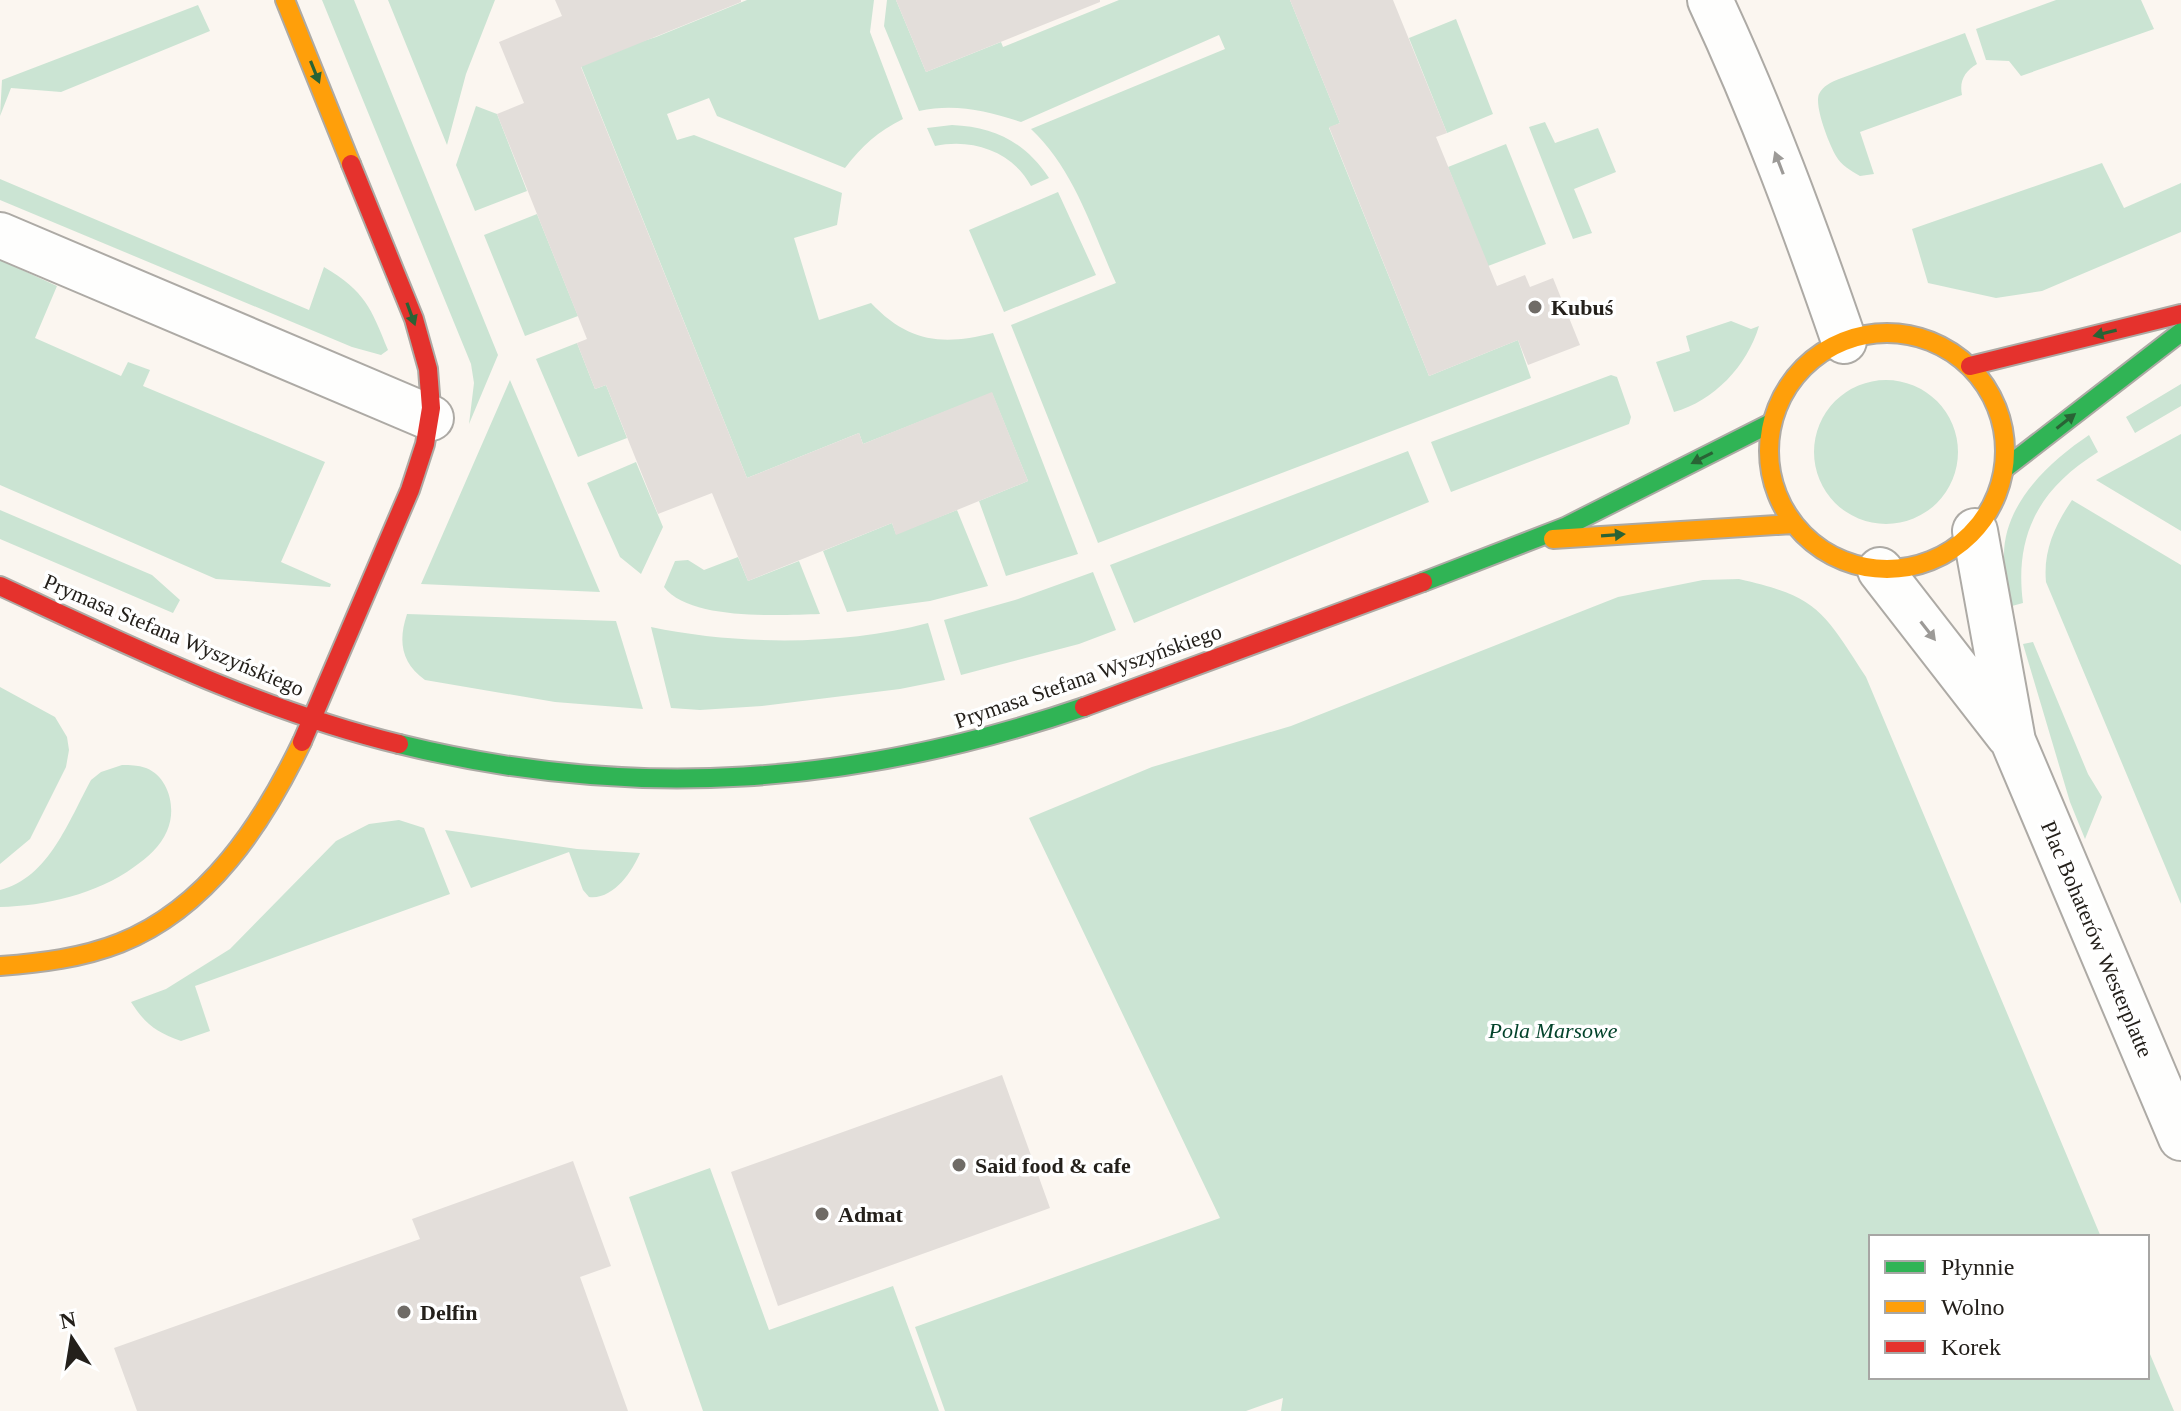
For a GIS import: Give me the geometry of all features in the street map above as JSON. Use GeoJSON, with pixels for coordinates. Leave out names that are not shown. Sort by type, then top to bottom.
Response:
{"type":"FeatureCollection","features":[{"type":"Feature","properties":{"kind":"street"},"geometry":{"type":"LineString","coordinates":[[0,966],[36,964],[92,952],[139,935],[180,909],[215,878],[251,835],[284,783],[416,478],[431,418],[427,364],[414,319],[285,0]]}},
{"type":"Feature","properties":{"kind":"street"},"geometry":{"type":"LineString","coordinates":[[1710,0],[1742,70],[1844,341]]}},
{"type":"Feature","properties":{"kind":"street"},"geometry":{"type":"LineString","coordinates":[[0,235],[431,418]]}},
{"type":"Feature","properties":{"kind":"street"},"geometry":{"type":"LineString","coordinates":[[1970,366],[2181,314]]}},
{"type":"Feature","properties":{"kind":"street"},"geometry":{"type":"LineString","coordinates":[[2004,469],[2181,332]]}},
{"type":"Feature","properties":{"kind":"street"},"geometry":{"type":"LineString","coordinates":[[1877,333],[1911,335],[1943,346],[1970,366],[1988,388],[1999,413],[2005,440],[1999,491],[1975,531],[1948,553],[1915,567],[1880,570],[1847,564],[1817,547],[1793,524],[1775,493],[1768,459],[1771,423],[1786,388],[1811,360],[1844,341],[1877,333]]}},
{"type":"Feature","properties":{"kind":"street","name":"Prymasa Stefana Wyszyńskiego"},"geometry":{"type":"LineString","coordinates":[[0,586],[172,665],[313,720],[444,754],[522,769],[605,778],[691,781],[778,777],[873,764],[952,747],[1064,714],[1535,540],[1771,423]]}},
{"type":"Feature","properties":{"kind":"street","name":"Prymasa Stefana Wyszyńskiego"},"geometry":{"type":"LineString","coordinates":[[1535,540],[1793,524]]}},
{"type":"Feature","properties":{"kind":"street","name":"Plac Bohaterów Westerplatte"},"geometry":{"type":"LineString","coordinates":[[1975,531],[2013,741],[2181,1138]]}},
{"type":"Feature","properties":{"kind":"street","name":"Plac Bohaterów Westerplatte"},"geometry":{"type":"LineString","coordinates":[[1880,570],[2013,741]]}},
{"type":"Feature","properties":{"kind":"green space"},"geometry":{"type":"Polygon","coordinates":[[[322,0],[354,0],[498,355],[469,424],[474,383],[471,364],[322,0]]]}},
{"type":"Feature","properties":{"kind":"green space"},"geometry":{"type":"Polygon","coordinates":[[[388,0],[495,0],[466,74],[447,145],[388,0]]]}},
{"type":"Feature","properties":{"kind":"green space"},"geometry":{"type":"Polygon","coordinates":[[[747,0],[874,0],[870,32],[903,119],[871,140],[845,168],[717,116],[709,98],[667,114],[677,140],[694,135],[842,193],[837,225],[794,238],[819,320],[871,303],[898,326],[927,338],[958,339],[993,333],[1078,554],[1006,576],[979,501],[1028,481],[992,393],[863,444],[859,433],[747,478],[579,61],[656,37],[747,0]]]}},
{"type":"Feature","properties":{"kind":"green space"},"geometry":{"type":"Polygon","coordinates":[[[887,0],[896,0],[926,72],[1001,42],[1003,47],[1119,0],[1290,0],[1340,123],[1329,128],[1429,376],[1518,340],[1531,378],[1098,543],[1011,325],[1116,283],[1070,181],[1059,162],[1031,129],[1225,49],[1219,35],[1021,122],[971,109],[919,111],[884,26],[887,0]]]}},
{"type":"Feature","properties":{"kind":"green space"},"geometry":{"type":"Polygon","coordinates":[[[2056,0],[2141,0],[2154,29],[2021,76],[2009,61],[1986,60],[1976,29],[2056,0]]]}},
{"type":"Feature","properties":{"kind":"green space"},"geometry":{"type":"Polygon","coordinates":[[[198,5],[210,31],[61,92],[11,88],[0,116],[2,80],[198,5]]]}},
{"type":"Feature","properties":{"kind":"green space"},"geometry":{"type":"Polygon","coordinates":[[[1456,19],[1493,114],[1447,133],[1409,38],[1456,19]]]}},
{"type":"Feature","properties":{"kind":"green space"},"geometry":{"type":"Polygon","coordinates":[[[1965,33],[1977,64],[1964,77],[1962,95],[1860,132],[1874,174],[1860,176],[1843,165],[1833,150],[1820,116],[1818,100],[1823,89],[1839,79],[1965,33]]]}},
{"type":"Feature","properties":{"kind":"green space"},"geometry":{"type":"Polygon","coordinates":[[[476,106],[497,114],[527,191],[475,211],[456,165],[476,106]]]}},
{"type":"Feature","properties":{"kind":"green space"},"geometry":{"type":"Polygon","coordinates":[[[1545,122],[1555,143],[1598,128],[1616,172],[1574,189],[1592,233],[1573,239],[1529,127],[1545,122]]]}},
{"type":"Feature","properties":{"kind":"green space"},"geometry":{"type":"Polygon","coordinates":[[[952,125],[982,129],[1008,139],[1030,155],[1049,178],[1031,186],[1013,164],[990,150],[963,144],[935,146],[927,128],[952,125]]]}},
{"type":"Feature","properties":{"kind":"green space"},"geometry":{"type":"Polygon","coordinates":[[[1506,144],[1546,244],[1488,266],[1448,167],[1506,144]]]}},
{"type":"Feature","properties":{"kind":"green space"},"geometry":{"type":"Polygon","coordinates":[[[2102,163],[2124,208],[2181,183],[2181,232],[2042,291],[1996,298],[1928,283],[1912,229],[2102,163]]]}},
{"type":"Feature","properties":{"kind":"green space"},"geometry":{"type":"Polygon","coordinates":[[[0,179],[309,310],[324,267],[349,284],[365,302],[388,350],[381,355],[352,347],[0,200],[0,179]]]}},
{"type":"Feature","properties":{"kind":"green space"},"geometry":{"type":"Polygon","coordinates":[[[1058,192],[1096,275],[1004,312],[969,230],[1058,192]]]}},
{"type":"Feature","properties":{"kind":"green space"},"geometry":{"type":"Polygon","coordinates":[[[537,214],[578,316],[525,336],[484,235],[537,214]]]}},
{"type":"Feature","properties":{"kind":"green space"},"geometry":{"type":"Polygon","coordinates":[[[0,260],[57,286],[35,338],[121,376],[128,362],[150,370],[143,386],[325,462],[281,562],[331,584],[330,587],[216,579],[0,485],[0,260]]]}},
{"type":"Feature","properties":{"kind":"green space"},"geometry":{"type":"Polygon","coordinates":[[[1731,321],[1751,329],[1759,326],[1746,355],[1715,391],[1674,412],[1656,362],[1690,351],[1686,336],[1731,321]]]}},
{"type":"Feature","properties":{"kind":"green space"},"geometry":{"type":"Polygon","coordinates":[[[577,343],[595,389],[606,385],[627,438],[578,457],[536,359],[577,343]]]}},
{"type":"Feature","properties":{"kind":"green space"},"geometry":{"type":"Polygon","coordinates":[[[1611,375],[1617,377],[1631,417],[1629,424],[1451,492],[1431,442],[1611,375]]]}},
{"type":"Feature","properties":{"kind":"green space"},"geometry":{"type":"Polygon","coordinates":[[[510,380],[600,592],[421,584],[510,380]]]}},
{"type":"Feature","properties":{"kind":"green space"},"geometry":{"type":"Polygon","coordinates":[[[1886,380],[1913,386],[1937,401],[1952,425],[1958,452],[1952,479],[1937,503],[1913,518],[1886,524],[1859,518],[1835,503],[1820,479],[1814,452],[1820,425],[1835,401],[1859,386],[1886,380]]]}},
{"type":"Feature","properties":{"kind":"green space"},"geometry":{"type":"Polygon","coordinates":[[[2181,384],[2181,406],[2135,433],[2126,417],[2181,384]]]}},
{"type":"Feature","properties":{"kind":"green space"},"geometry":{"type":"Polygon","coordinates":[[[2181,434],[2181,531],[2096,480],[2181,434]]]}},
{"type":"Feature","properties":{"kind":"green space"},"geometry":{"type":"Polygon","coordinates":[[[2089,435],[2098,452],[2061,481],[2035,515],[2023,555],[2023,603],[2012,606],[2004,557],[2011,519],[2044,471],[2089,435]]]}},
{"type":"Feature","properties":{"kind":"green space"},"geometry":{"type":"Polygon","coordinates":[[[1408,451],[1429,502],[1134,623],[1110,565],[1408,451]]]}},
{"type":"Feature","properties":{"kind":"green space"},"geometry":{"type":"Polygon","coordinates":[[[636,462],[663,527],[641,574],[620,557],[587,483],[636,462]]]}},
{"type":"Feature","properties":{"kind":"green space"},"geometry":{"type":"Polygon","coordinates":[[[2072,500],[2181,565],[2181,904],[2046,582],[2046,560],[2052,539],[2072,500]]]}},
{"type":"Feature","properties":{"kind":"green space"},"geometry":{"type":"Polygon","coordinates":[[[0,510],[152,575],[180,600],[173,613],[0,539],[0,510]]]}},
{"type":"Feature","properties":{"kind":"green space"},"geometry":{"type":"Polygon","coordinates":[[[957,510],[988,586],[930,601],[847,612],[823,551],[892,523],[896,534],[957,510]]]}},
{"type":"Feature","properties":{"kind":"green space"},"geometry":{"type":"Polygon","coordinates":[[[738,557],[748,581],[799,561],[820,614],[760,615],[714,611],[677,598],[664,587],[675,561],[688,560],[704,570],[738,557]]]}},
{"type":"Feature","properties":{"kind":"green space"},"geometry":{"type":"Polygon","coordinates":[[[1093,572],[1116,630],[1079,644],[961,675],[944,620],[1015,600],[1093,572]]]}},
{"type":"Feature","properties":{"kind":"green space","name":"Pola Marsowe"},"geometry":{"type":"Polygon","coordinates":[[[1739,579],[1803,601],[1828,622],[1866,677],[2100,1235],[1869,1235],[1869,1379],[2149,1379],[2149,1352],[2174,1411],[1281,1411],[1283,1398],[1246,1411],[945,1411],[915,1327],[1220,1218],[1029,818],[1152,767],[1291,726],[1618,597],[1703,580],[1739,579]]]}},
{"type":"Feature","properties":{"kind":"green space"},"geometry":{"type":"Polygon","coordinates":[[[407,614],[616,621],[643,709],[555,702],[425,680],[406,659],[402,642],[407,614]]]}},
{"type":"Feature","properties":{"kind":"green space"},"geometry":{"type":"Polygon","coordinates":[[[928,623],[945,680],[900,689],[762,706],[700,710],[671,708],[651,627],[718,637],[790,640],[861,636],[928,623]]]}},
{"type":"Feature","properties":{"kind":"green space"},"geometry":{"type":"Polygon","coordinates":[[[2033,642],[2088,774],[2102,797],[2085,839],[2070,802],[2023,644],[2033,642]]]}},
{"type":"Feature","properties":{"kind":"green space"},"geometry":{"type":"Polygon","coordinates":[[[0,687],[55,717],[67,737],[69,750],[66,767],[30,839],[0,864],[0,687]]]}},
{"type":"Feature","properties":{"kind":"green space"},"geometry":{"type":"Polygon","coordinates":[[[122,765],[154,772],[169,795],[170,822],[157,847],[119,876],[87,891],[52,901],[0,907],[0,890],[32,873],[56,846],[91,780],[101,772],[122,765]]]}},
{"type":"Feature","properties":{"kind":"green space"},"geometry":{"type":"Polygon","coordinates":[[[399,820],[424,828],[450,894],[195,986],[210,1031],[181,1041],[146,1022],[136,1010],[131,1002],[166,989],[230,949],[336,841],[369,824],[399,820]]]}},
{"type":"Feature","properties":{"kind":"green space"},"geometry":{"type":"Polygon","coordinates":[[[445,830],[577,849],[640,853],[620,883],[598,897],[589,897],[583,890],[569,852],[471,888],[445,830]]]}},
{"type":"Feature","properties":{"kind":"green space"},"geometry":{"type":"Polygon","coordinates":[[[710,1168],[769,1330],[893,1286],[939,1411],[703,1411],[629,1197],[710,1168]]]}},
{"type":"Feature","properties":{"kind":"building"},"geometry":{"type":"Polygon","coordinates":[[[555,0],[741,0],[581,67],[747,478],[859,433],[863,444],[992,392],[1028,481],[896,535],[892,523],[748,581],[712,493],[658,514],[606,385],[595,389],[577,343],[587,339],[497,114],[524,103],[499,42],[562,16],[555,0]]]}},
{"type":"Feature","properties":{"kind":"building"},"geometry":{"type":"Polygon","coordinates":[[[896,0],[1100,0],[1100,2],[926,72],[896,0]]]}},
{"type":"Feature","properties":{"kind":"building"},"geometry":{"type":"Polygon","coordinates":[[[1290,0],[1393,0],[1447,133],[1436,137],[1497,286],[1525,275],[1530,287],[1553,278],[1580,345],[1528,365],[1518,340],[1429,376],[1329,127],[1340,123],[1290,0]]]}},
{"type":"Feature","properties":{"kind":"building"},"geometry":{"type":"Polygon","coordinates":[[[1002,1075],[1050,1208],[778,1306],[731,1172],[1002,1075]]]}},
{"type":"Feature","properties":{"kind":"building","name":"Delfin"},"geometry":{"type":"Polygon","coordinates":[[[573,1161],[611,1266],[580,1277],[628,1411],[137,1411],[114,1348],[420,1239],[412,1219],[573,1161]]]}},
{"type":"Feature","properties":{"kind":"traffic: fast"},"geometry":{"type":"LineString","coordinates":[[2004,469],[2181,332]]}},
{"type":"Feature","properties":{"kind":"traffic: fast"},"geometry":{"type":"LineString","coordinates":[[1423,582],[1565,527],[1771,423]]}},
{"type":"Feature","properties":{"kind":"traffic: fast"},"geometry":{"type":"LineString","coordinates":[[399,744],[486,762],[573,774],[658,778],[744,776],[829,768],[914,754],[999,733],[1084,707]]}},
{"type":"Feature","properties":{"kind":"traffic: slow"},"geometry":{"type":"LineString","coordinates":[[285,0],[351,164]]}},
{"type":"Feature","properties":{"kind":"traffic: slow"},"geometry":{"type":"LineString","coordinates":[[1887,333],[1910,335],[1932,342],[1953,353],[1970,368],[1985,385],[1996,406],[2003,428],[2005,451],[2003,474],[1996,496],[1985,517],[1970,534],[1953,549],[1932,560],[1910,567],[1887,569],[1864,567],[1842,560],[1821,549],[1804,534],[1789,517],[1778,496],[1771,474],[1769,451],[1771,428],[1778,406],[1789,385],[1804,368],[1821,353],[1842,342],[1864,335],[1887,333]]}},
{"type":"Feature","properties":{"kind":"traffic: slow"},"geometry":{"type":"LineString","coordinates":[[1553,539],[1793,524]]}},
{"type":"Feature","properties":{"kind":"traffic: slow"},"geometry":{"type":"LineString","coordinates":[[0,966],[61,959],[106,948],[151,928],[180,908],[206,885],[250,832],[302,742]]}},
{"type":"Feature","properties":{"kind":"traffic: jam"},"geometry":{"type":"LineString","coordinates":[[302,742],[410,490],[425,444],[431,408],[428,369],[414,319],[351,164]]}},
{"type":"Feature","properties":{"kind":"traffic: jam"},"geometry":{"type":"LineString","coordinates":[[1970,366],[2181,314]]}},
{"type":"Feature","properties":{"kind":"traffic: jam"},"geometry":{"type":"LineString","coordinates":[[1084,707],[1423,582]]}},
{"type":"Feature","properties":{"kind":"traffic: jam"},"geometry":{"type":"LineString","coordinates":[[0,586],[246,695],[347,730],[399,744]]}},
{"type":"Feature","properties":{"kind":"place","name":"Kubuś"},"geometry":{"type":"Point","coordinates":[1535,307]}},
{"type":"Feature","properties":{"kind":"place","name":"Said food & cafe"},"geometry":{"type":"Point","coordinates":[959,1165]}},
{"type":"Feature","properties":{"kind":"place","name":"Admat"},"geometry":{"type":"Point","coordinates":[822,1214]}},
{"type":"Feature","properties":{"kind":"place","name":"Delfin"},"geometry":{"type":"Point","coordinates":[404,1312]}}]}
